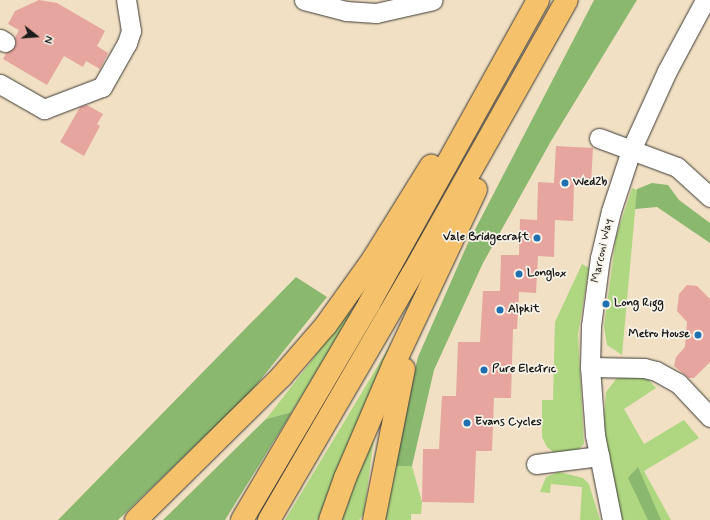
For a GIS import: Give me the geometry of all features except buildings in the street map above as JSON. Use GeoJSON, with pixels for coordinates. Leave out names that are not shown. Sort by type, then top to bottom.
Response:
{"type":"FeatureCollection","features":[{"type":"Feature","properties":{"kind":"highway"},"geometry":{"type":"LineString","coordinates":[[242,520],[369,304],[503,67],[538,0]]}},
{"type":"Feature","properties":{"kind":"highway"},"geometry":{"type":"LineString","coordinates":[[269,520],[513,97],[567,0]]}},
{"type":"Feature","properties":{"kind":"highway"},"geometry":{"type":"LineString","coordinates":[[136,520],[281,377],[326,325],[373,259],[445,141],[503,67]]}},
{"type":"Feature","properties":{"kind":"highway"},"geometry":{"type":"LineString","coordinates":[[330,520],[345,478],[429,286],[493,154],[513,97]]}},
{"type":"Feature","properties":{"kind":"highway"},"geometry":{"type":"LineString","coordinates":[[374,520],[399,386],[429,286]]}},
{"type":"Feature","properties":{"kind":"street"},"geometry":{"type":"LineString","coordinates":[[0,84],[44,109],[102,87],[127,43],[130,30],[126,0]]}},
{"type":"Feature","properties":{"kind":"street"},"geometry":{"type":"LineString","coordinates":[[304,0],[346,11],[376,13],[433,0]]}},
{"type":"Feature","properties":{"kind":"street","name":"Marconi Way"},"geometry":{"type":"LineString","coordinates":[[612,520],[599,456],[592,410],[590,367],[591,326],[600,258],[611,212],[632,150],[668,71],[705,0]]}},
{"type":"Feature","properties":{"kind":"street"},"geometry":{"type":"LineString","coordinates":[[599,138],[677,167],[710,197]]}},
{"type":"Feature","properties":{"kind":"street"},"geometry":{"type":"LineString","coordinates":[[590,367],[644,368],[656,371],[678,383],[710,417]]}},
{"type":"Feature","properties":{"kind":"street"},"geometry":{"type":"LineString","coordinates":[[536,464],[599,456]]}},
{"type":"Feature","properties":{"kind":"green space"},"geometry":{"type":"Polygon","coordinates":[[[594,0],[637,0],[551,141],[483,263],[434,370],[412,466],[391,466],[418,357],[467,245],[594,0]]]}},
{"type":"Feature","properties":{"kind":"green space"},"geometry":{"type":"Polygon","coordinates":[[[652,183],[668,185],[679,200],[710,223],[710,243],[657,207],[635,209],[637,189],[652,183]]]}},
{"type":"Feature","properties":{"kind":"green space"},"geometry":{"type":"Polygon","coordinates":[[[632,188],[637,190],[622,355],[607,345],[604,326],[616,237],[632,188]]]}},
{"type":"Feature","properties":{"kind":"green space"},"geometry":{"type":"Polygon","coordinates":[[[582,264],[589,268],[578,334],[584,444],[578,450],[556,454],[547,447],[542,437],[542,400],[553,400],[555,322],[582,264]]]}},
{"type":"Feature","properties":{"kind":"green space"},"geometry":{"type":"Polygon","coordinates":[[[296,277],[327,297],[249,394],[118,520],[58,520],[296,277]]]}},
{"type":"Feature","properties":{"kind":"green space"},"geometry":{"type":"Polygon","coordinates":[[[347,311],[352,314],[292,412],[266,419],[310,363],[347,311]]]}},
{"type":"Feature","properties":{"kind":"green space"},"geometry":{"type":"Polygon","coordinates":[[[391,344],[391,350],[318,520],[285,520],[391,344]]]}},
{"type":"Feature","properties":{"kind":"green space"},"geometry":{"type":"Polygon","coordinates":[[[629,375],[647,378],[656,388],[624,409],[644,444],[684,420],[699,438],[644,471],[671,520],[621,520],[609,477],[604,418],[606,392],[616,379],[629,375]]]}},
{"type":"Feature","properties":{"kind":"green space"},"geometry":{"type":"Polygon","coordinates":[[[292,412],[225,520],[163,520],[266,419],[292,412]]]}},
{"type":"Feature","properties":{"kind":"green space"},"geometry":{"type":"Polygon","coordinates":[[[374,437],[364,513],[359,520],[342,520],[368,445],[374,437]]]}},
{"type":"Feature","properties":{"kind":"green space"},"geometry":{"type":"Polygon","coordinates":[[[391,466],[412,466],[422,502],[421,514],[411,514],[411,520],[384,520],[391,466]]]}},
{"type":"Feature","properties":{"kind":"green space"},"geometry":{"type":"Polygon","coordinates":[[[638,467],[661,520],[648,520],[628,478],[638,467]]]}},
{"type":"Feature","properties":{"kind":"green space"},"geometry":{"type":"Polygon","coordinates":[[[559,472],[583,478],[589,484],[600,520],[580,520],[582,487],[551,484],[550,493],[540,492],[546,477],[559,472]]]}},
{"type":"Feature","properties":{"kind":"place","name":"Wed2b"},"geometry":{"type":"Point","coordinates":[565,183]}},
{"type":"Feature","properties":{"kind":"place","name":"Vale Bridgecraft"},"geometry":{"type":"Point","coordinates":[537,238]}},
{"type":"Feature","properties":{"kind":"place","name":"Longlox"},"geometry":{"type":"Point","coordinates":[519,274]}},
{"type":"Feature","properties":{"kind":"place","name":"Long Rigg"},"geometry":{"type":"Point","coordinates":[606,304]}},
{"type":"Feature","properties":{"kind":"place","name":"Alpkit"},"geometry":{"type":"Point","coordinates":[500,310]}},
{"type":"Feature","properties":{"kind":"place","name":"Metro House"},"geometry":{"type":"Point","coordinates":[698,335]}},
{"type":"Feature","properties":{"kind":"place","name":"Pure Electric"},"geometry":{"type":"Point","coordinates":[484,370]}},
{"type":"Feature","properties":{"kind":"place","name":"Evans Cycles"},"geometry":{"type":"Point","coordinates":[467,423]}}]}
